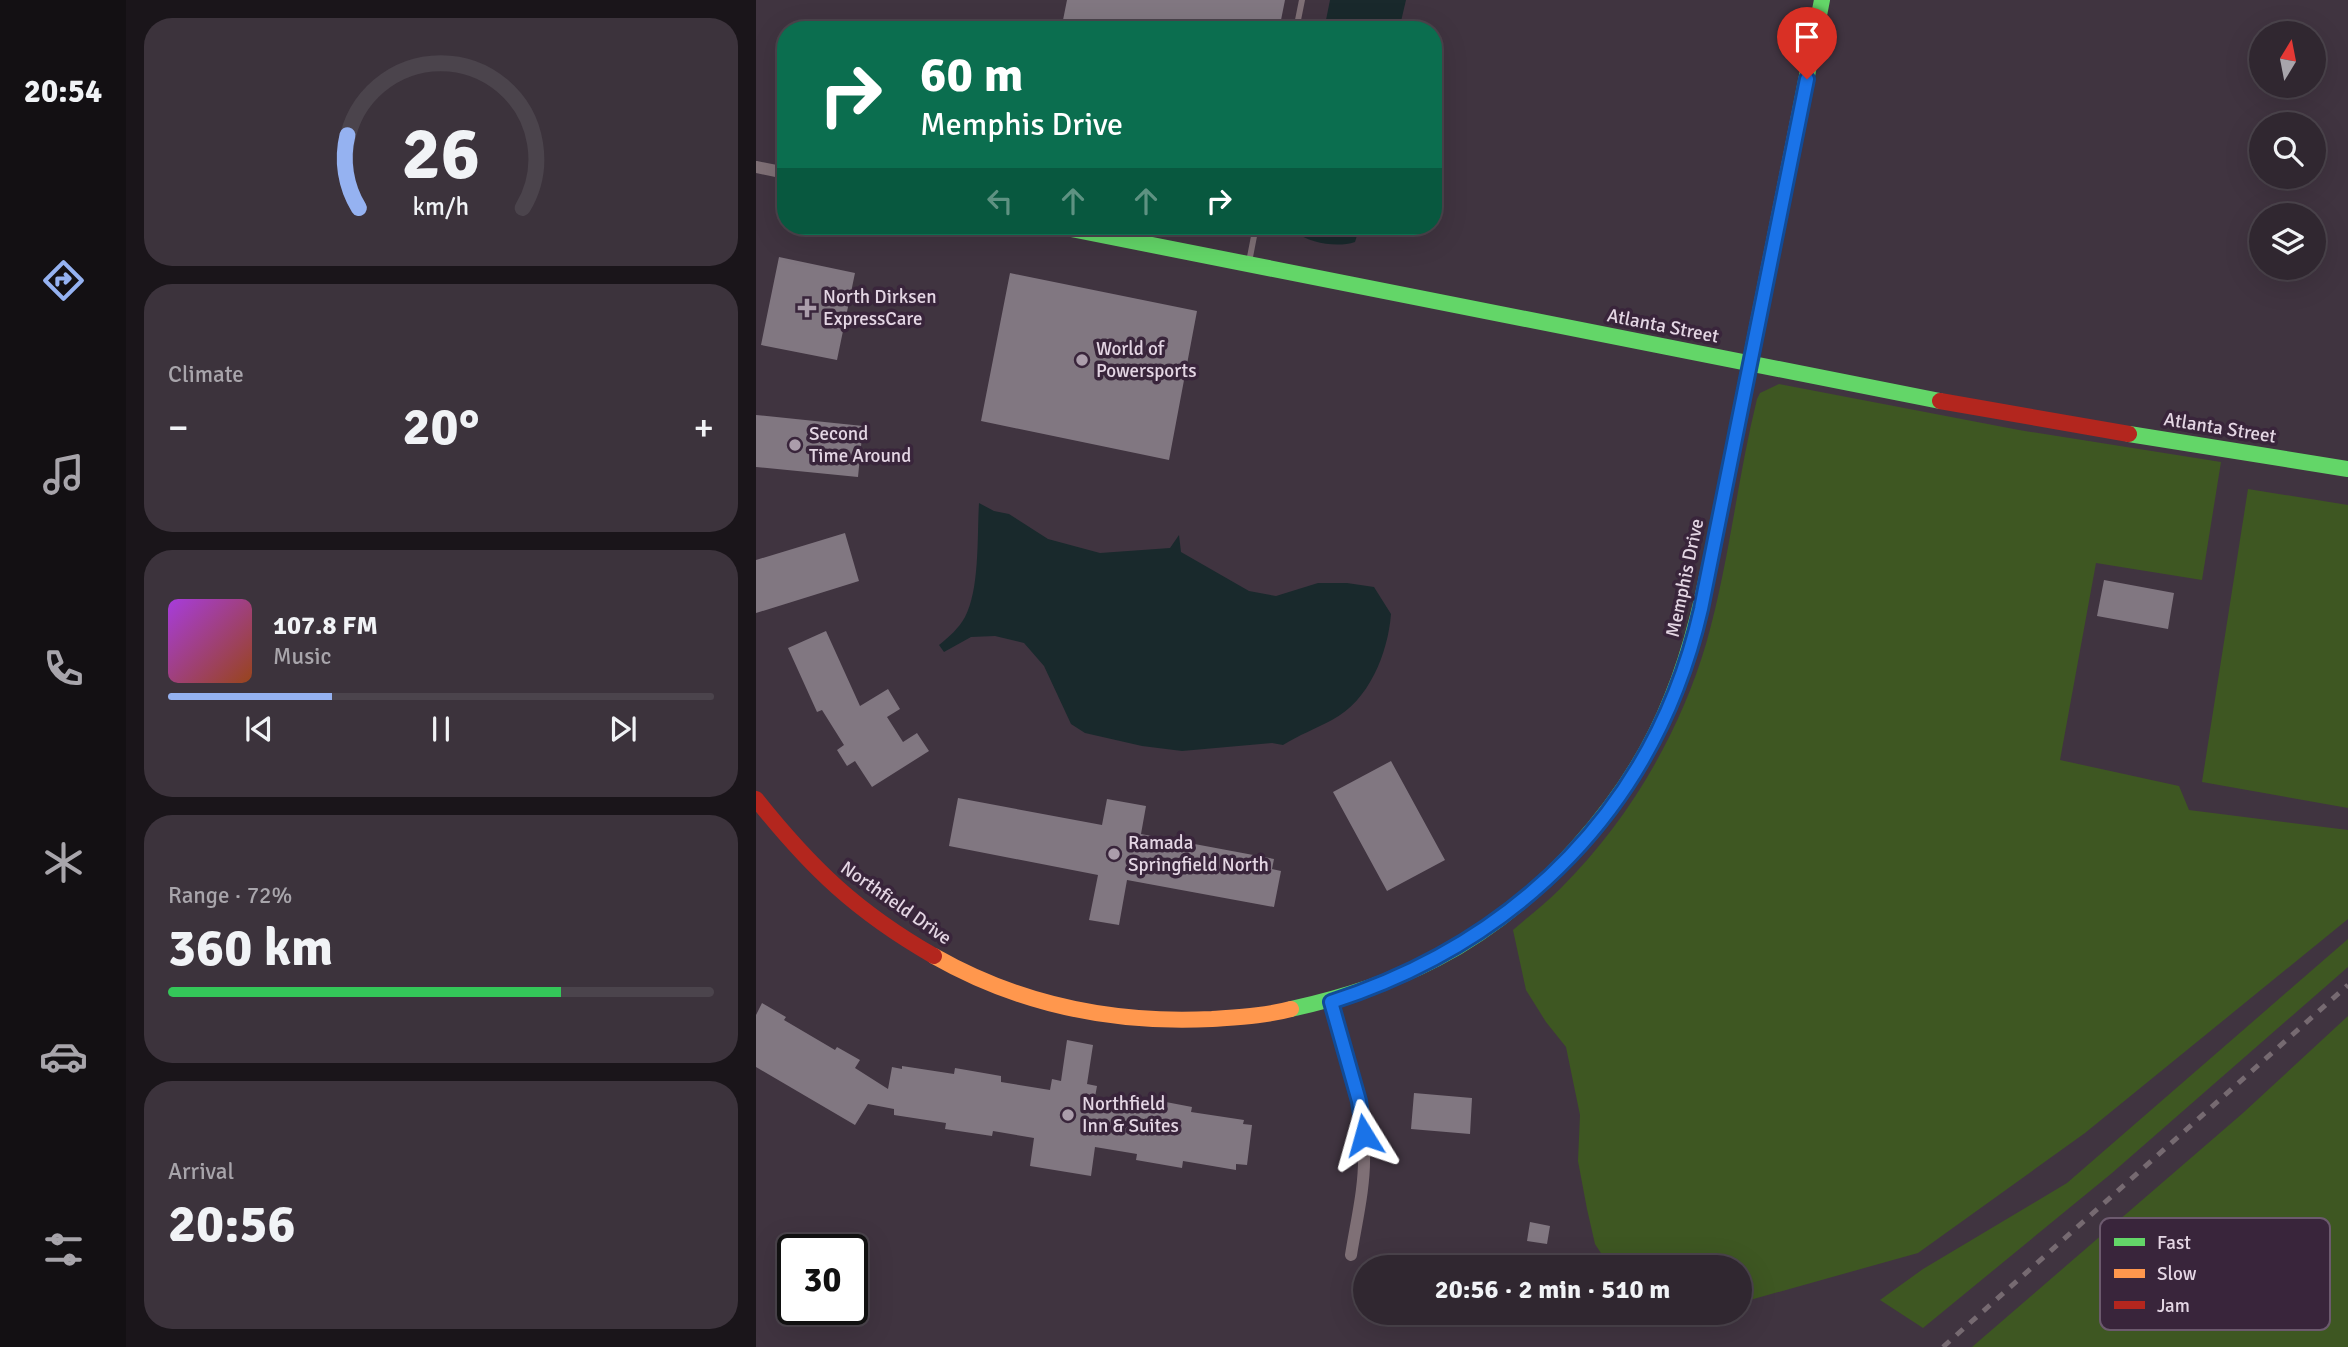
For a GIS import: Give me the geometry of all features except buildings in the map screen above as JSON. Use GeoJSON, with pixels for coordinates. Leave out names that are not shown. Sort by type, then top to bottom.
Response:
{"type":"FeatureCollection","features":[{"type":"Feature","properties":{"kind":"street","name":"Memphis Drive"},"geometry":{"type":"LineString","coordinates":[[1331,1002],[1391,981],[1429,963],[1503,916],[1535,891],[1593,832],[1622,793],[1681,684],[1692,647],[1822,0]]}},
{"type":"Feature","properties":{"kind":"street"},"geometry":{"type":"LineString","coordinates":[[756,167],[777,171]]}},
{"type":"Feature","properties":{"kind":"street","name":"Atlanta Street"},"geometry":{"type":"LineString","coordinates":[[1102,235],[2007,414],[2348,469]]}},
{"type":"Feature","properties":{"kind":"street","name":"Northfield Drive"},"geometry":{"type":"LineString","coordinates":[[756,799],[819,873],[854,902],[901,937],[990,985],[1060,1006],[1111,1017],[1147,1020],[1244,1020],[1331,1002]]}},
{"type":"Feature","properties":{"kind":"street"},"geometry":{"type":"LineString","coordinates":[[1331,1002],[1359,1101],[1364,1135],[1362,1182],[1351,1255]]}},
{"type":"Feature","properties":{"kind":"lane"},"geometry":{"type":"LineString","coordinates":[[1298,21],[1302,0]]}},
{"type":"Feature","properties":{"kind":"lane"},"geometry":{"type":"LineString","coordinates":[[1249,264],[1254,235]]}},
{"type":"Feature","properties":{"kind":"green space"},"geometry":{"type":"Polygon","coordinates":[[[1779,384],[2019,430],[2221,462],[2202,580],[2096,563],[2060,760],[2179,786],[2189,810],[2348,830],[2348,919],[2085,1133],[1918,1253],[1752,1299],[1752,1255],[1602,1255],[1595,1244],[1578,1161],[1580,1115],[1566,1047],[1526,990],[1513,930],[1561,888],[1585,862],[1629,805],[1666,744],[1695,678],[1706,644],[1760,393],[1779,384]]]}},
{"type":"Feature","properties":{"kind":"green space"},"geometry":{"type":"Polygon","coordinates":[[[2248,489],[2348,505],[2348,808],[2202,782],[2248,489]]]}},
{"type":"Feature","properties":{"kind":"green space"},"geometry":{"type":"Polygon","coordinates":[[[2348,939],[2348,967],[2112,1173],[1923,1328],[1880,1300],[1923,1269],[2067,1183],[2348,939]]]}},
{"type":"Feature","properties":{"kind":"green space"},"geometry":{"type":"Polygon","coordinates":[[[2348,1016],[2348,1347],[1972,1347],[2100,1236],[2100,1330],[2330,1330],[2330,1218],[2121,1218],[2243,1113],[2348,1016]]]}},
{"type":"Feature","properties":{"kind":"shaded area"},"geometry":{"type":"Polygon","coordinates":[[[1330,0],[1406,0],[1401,21],[1326,21],[1330,0]]]}},
{"type":"Feature","properties":{"kind":"shaded area"},"geometry":{"type":"Polygon","coordinates":[[[1301,235],[1357,235],[1355,242],[1340,245],[1301,235]]]}},
{"type":"Feature","properties":{"kind":"shaded area"},"geometry":{"type":"Polygon","coordinates":[[[979,503],[994,511],[1009,514],[1048,539],[1100,553],[1170,548],[1179,535],[1181,552],[1249,591],[1276,596],[1318,583],[1374,587],[1391,614],[1381,660],[1366,688],[1345,712],[1283,745],[1272,743],[1182,751],[1142,746],[1085,733],[1071,724],[1044,666],[1024,643],[995,636],[971,637],[944,652],[939,645],[960,625],[970,605],[978,546],[979,503]]]}},
{"type":"Feature","properties":{"kind":"railway"},"geometry":{"type":"LineString","coordinates":[[1943,1347],[2348,985]]}},
{"type":"Feature","properties":{"kind":"traffic: fast"},"geometry":{"type":"LineString","coordinates":[[1800,111],[1822,0]]}},
{"type":"Feature","properties":{"kind":"traffic: fast"},"geometry":{"type":"LineString","coordinates":[[1101,235],[1940,401]]}},
{"type":"Feature","properties":{"kind":"traffic: fast"},"geometry":{"type":"LineString","coordinates":[[1291,1009],[1347,995],[1419,968],[1473,937],[1510,911],[1544,881],[1606,813],[1632,776],[1672,697],[1693,633],[1709,568],[1753,347]]}},
{"type":"Feature","properties":{"kind":"traffic: fast"},"geometry":{"type":"LineString","coordinates":[[2129,434],[2348,469]]}},
{"type":"Feature","properties":{"kind":"traffic: slow"},"geometry":{"type":"LineString","coordinates":[[1753,347],[1800,111]]}},
{"type":"Feature","properties":{"kind":"traffic: slow"},"geometry":{"type":"LineString","coordinates":[[934,956],[967,973],[1034,999],[1103,1014],[1175,1020],[1262,1015],[1291,1009]]}},
{"type":"Feature","properties":{"kind":"traffic: jam"},"geometry":{"type":"LineString","coordinates":[[1940,401],[2129,434]]}},
{"type":"Feature","properties":{"kind":"traffic: jam"},"geometry":{"type":"LineString","coordinates":[[756,799],[796,846],[837,887],[881,923],[934,956]]}},
{"type":"Feature","properties":{"kind":"place","name":"North Dirksen ExpressCare"},"geometry":{"type":"Point","coordinates":[807,308]}},
{"type":"Feature","properties":{"kind":"place","name":"World of Powersports"},"geometry":{"type":"Point","coordinates":[1082,360]}},
{"type":"Feature","properties":{"kind":"place","name":"Second Time Around"},"geometry":{"type":"Point","coordinates":[795,445]}},
{"type":"Feature","properties":{"kind":"place","name":"Ramada Springfield North"},"geometry":{"type":"Point","coordinates":[1114,854]}},
{"type":"Feature","properties":{"kind":"place","name":"Northfield Inn & Suites"},"geometry":{"type":"Point","coordinates":[1068,1115]}},
{"type":"Feature","properties":{"kind":"route"},"geometry":{"type":"LineString","coordinates":[[1364,1135],[1359,1101],[1331,1002],[1391,981],[1429,963],[1467,941],[1535,891],[1593,832],[1614,804],[1636,770],[1681,684],[1701,609],[1807,79]]}}]}
